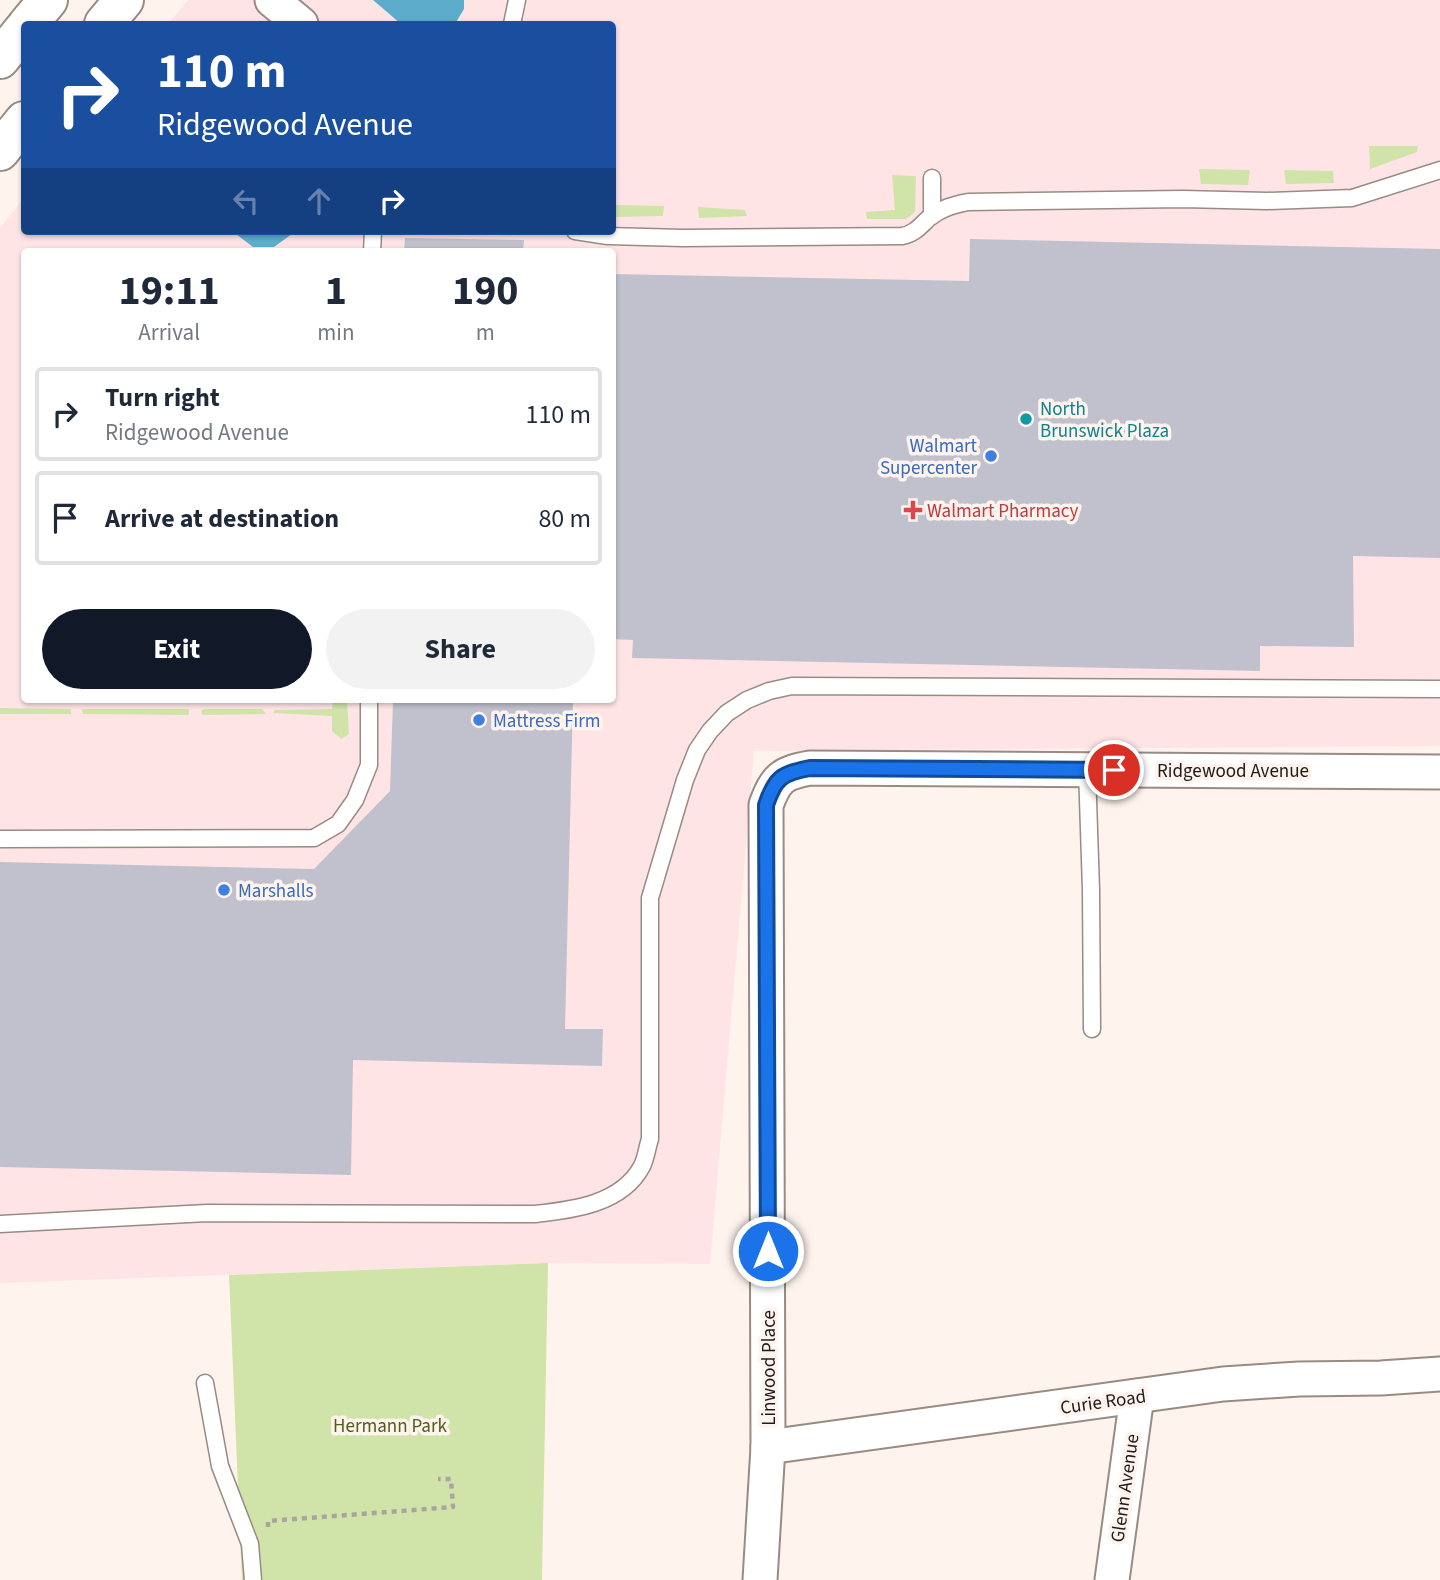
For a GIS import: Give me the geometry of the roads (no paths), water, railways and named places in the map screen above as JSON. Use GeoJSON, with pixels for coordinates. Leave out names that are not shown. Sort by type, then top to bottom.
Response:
{"type":"FeatureCollection","features":[{"type":"Feature","properties":{"kind":"highway"},"geometry":{"type":"LineString","coordinates":[[30,21],[48,0]]}},
{"type":"Feature","properties":{"kind":"highway"},"geometry":{"type":"LineString","coordinates":[[106,21],[124,0]]}},
{"type":"Feature","properties":{"kind":"highway"},"geometry":{"type":"LineString","coordinates":[[0,59],[21,33]]}},
{"type":"Feature","properties":{"kind":"highway"},"geometry":{"type":"LineString","coordinates":[[0,151],[21,125]]}},
{"type":"Feature","properties":{"kind":"street"},"geometry":{"type":"LineString","coordinates":[[272,0],[297,21]]}},
{"type":"Feature","properties":{"kind":"street","name":"Ridgewood Avenue"},"geometry":{"type":"LineString","coordinates":[[777,780],[789,772],[810,768],[1440,772]]}},
{"type":"Feature","properties":{"kind":"street","name":"Linwood Place"},"geometry":{"type":"LineString","coordinates":[[760,1580],[768,1447],[766,805],[777,780]]}},
{"type":"Feature","properties":{"kind":"street","name":"Curie Road"},"geometry":{"type":"LineString","coordinates":[[768,1447],[1223,1384],[1440,1374]]}},
{"type":"Feature","properties":{"kind":"street","name":"Glenn Avenue"},"geometry":{"type":"LineString","coordinates":[[1112,1580],[1137,1396]]}},
{"type":"Feature","properties":{"kind":"lane"},"geometry":{"type":"LineString","coordinates":[[513,21],[517,0]]}},
{"type":"Feature","properties":{"kind":"lane"},"geometry":{"type":"LineString","coordinates":[[601,235],[902,236],[912,234],[948,206],[968,202],[1183,199],[1267,201],[1352,198],[1440,170]]}},
{"type":"Feature","properties":{"kind":"lane"},"geometry":{"type":"LineString","coordinates":[[932,178],[932,216]]}},
{"type":"Feature","properties":{"kind":"lane"},"geometry":{"type":"LineString","coordinates":[[0,1224],[207,1213],[535,1214],[568,1211],[604,1200],[629,1184],[643,1165],[650,1139],[650,898],[685,779],[697,750],[727,713],[747,700],[769,691],[792,686],[1440,689]]}},
{"type":"Feature","properties":{"kind":"lane"},"geometry":{"type":"LineString","coordinates":[[0,839],[314,838],[338,824],[355,800],[369,765],[369,703]]}},
{"type":"Feature","properties":{"kind":"lane"},"geometry":{"type":"LineString","coordinates":[[1087,769],[1092,1030]]}},
{"type":"Feature","properties":{"kind":"lane"},"geometry":{"type":"LineString","coordinates":[[205,1383],[220,1466],[250,1544],[253,1580]]}},
{"type":"Feature","properties":{"kind":"water"},"geometry":{"type":"Polygon","coordinates":[[[373,0],[464,0],[464,9],[457,21],[398,21],[373,0]]]}},
{"type":"Feature","properties":{"kind":"water"},"geometry":{"type":"Polygon","coordinates":[[[237,235],[290,235],[274,247],[253,247],[237,235]]]}},
{"type":"Feature","properties":{"kind":"place","name":"North Brunswick Plaza"},"geometry":{"type":"Point","coordinates":[1026,419]}},
{"type":"Feature","properties":{"kind":"place","name":"Walmart Supercenter"},"geometry":{"type":"Point","coordinates":[991,456]}},
{"type":"Feature","properties":{"kind":"place","name":"Walmart Pharmacy"},"geometry":{"type":"Point","coordinates":[913,510]}},
{"type":"Feature","properties":{"kind":"place","name":"Mattress Firm"},"geometry":{"type":"Point","coordinates":[479,720]}},
{"type":"Feature","properties":{"kind":"place","name":"Marshalls"},"geometry":{"type":"Point","coordinates":[224,890]}},
{"type":"Feature","properties":{"kind":"park label","name":"Hermann Park"},"geometry":{"type":"Point","coordinates":[390,1425]}}]}
